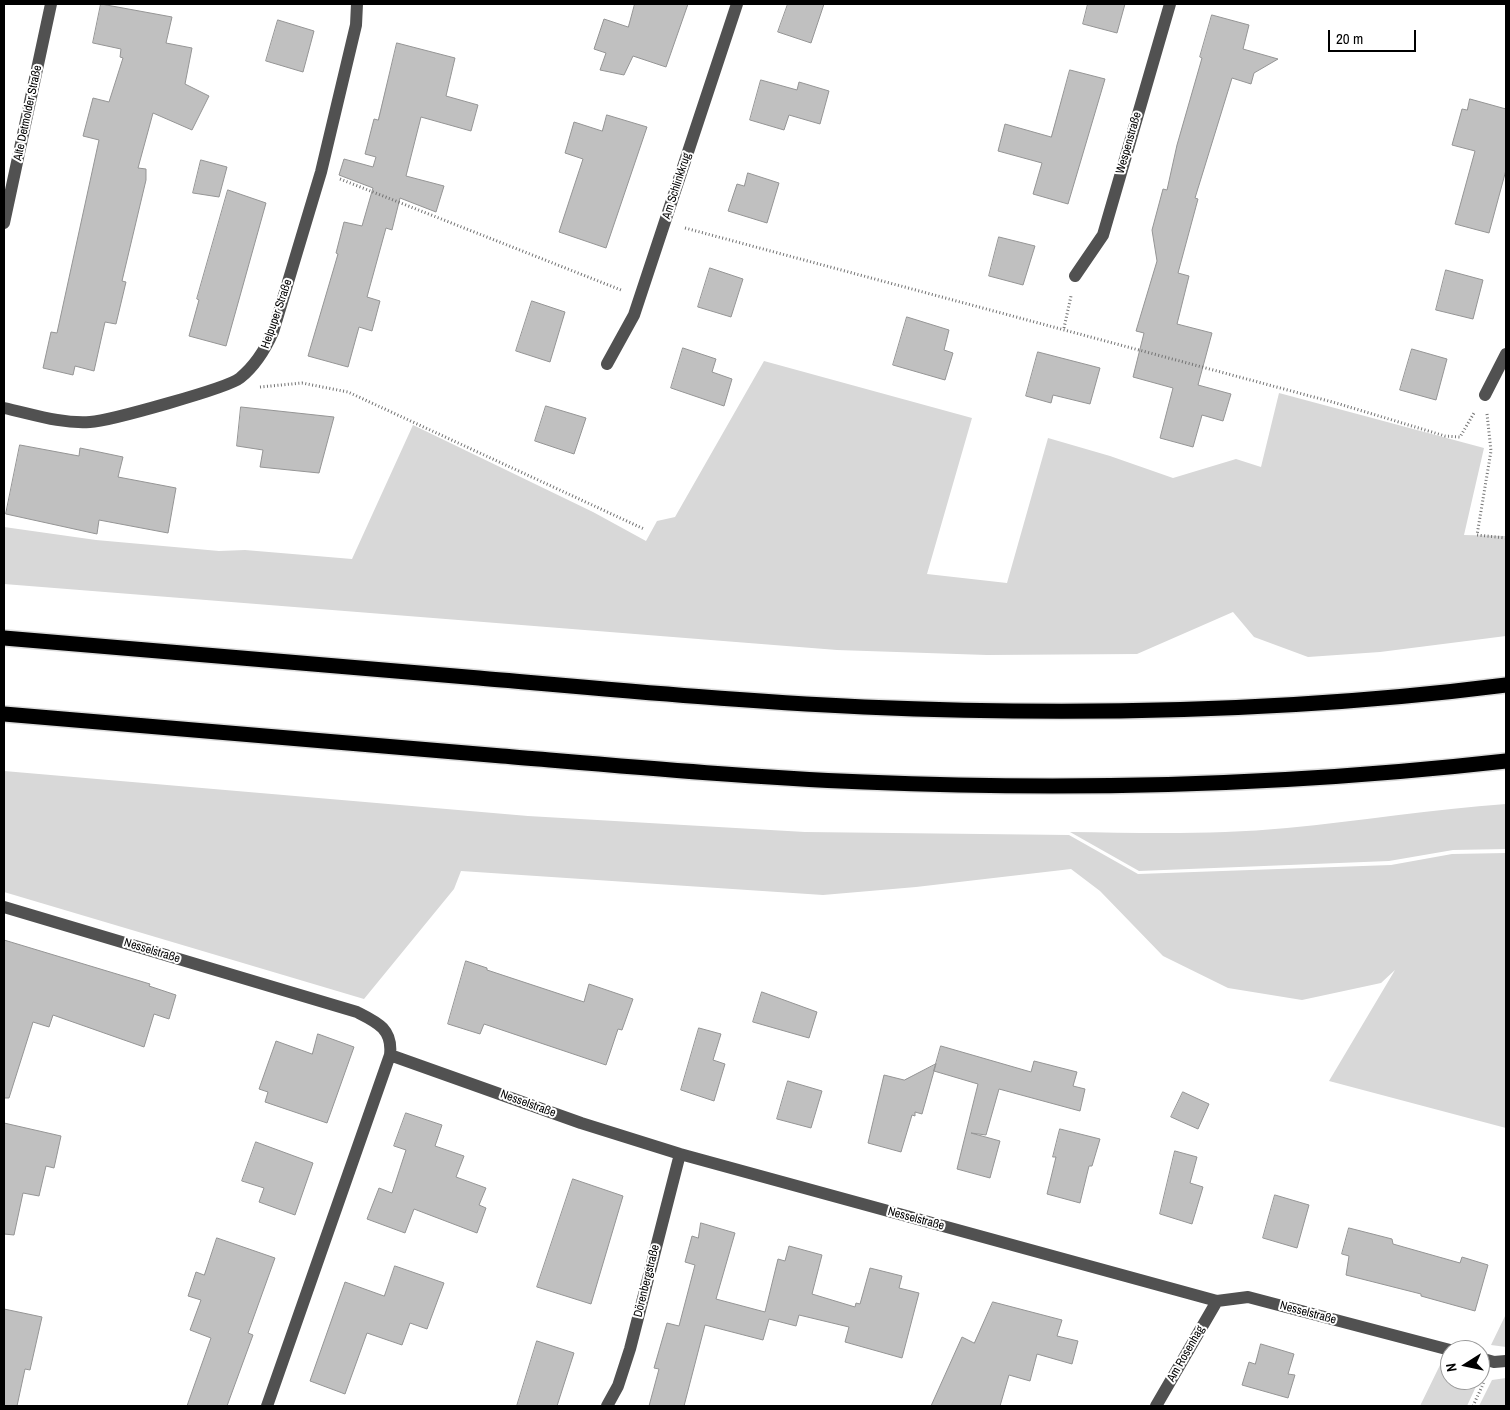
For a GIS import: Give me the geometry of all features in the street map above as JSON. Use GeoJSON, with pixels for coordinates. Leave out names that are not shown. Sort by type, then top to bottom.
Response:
{"type":"FeatureCollection","features":[{"type":"Feature","properties":{"kind":"highway"},"geometry":{"type":"LineString","coordinates":[[4,638],[699,696],[865,707],[1029,710],[1179,708],[1334,701],[1506,685]]}},
{"type":"Feature","properties":{"kind":"highway"},"geometry":{"type":"LineString","coordinates":[[4,714],[707,773],[881,783],[1034,785],[1247,781],[1506,761]]}},
{"type":"Feature","properties":{"kind":"street","name":"Alte Detmolder Straße"},"geometry":{"type":"LineString","coordinates":[[4,223],[51,4]]}},
{"type":"Feature","properties":{"kind":"street","name":"Helpuper Straße"},"geometry":{"type":"LineString","coordinates":[[4,408],[56,420],[92,422],[200,394],[239,379],[263,354],[273,332],[321,172],[356,25],[357,4]]}},
{"type":"Feature","properties":{"kind":"street","name":"Am Schlinkkrug"},"geometry":{"type":"LineString","coordinates":[[607,364],[634,315],[737,4]]}},
{"type":"Feature","properties":{"kind":"street","name":"Wespenstraße"},"geometry":{"type":"LineString","coordinates":[[1075,276],[1103,235],[1170,4]]}},
{"type":"Feature","properties":{"kind":"street"},"geometry":{"type":"LineString","coordinates":[[1485,395],[1506,354]]}},
{"type":"Feature","properties":{"kind":"street","name":"Nesselstraße"},"geometry":{"type":"LineString","coordinates":[[4,907],[357,1012],[374,1021],[387,1032],[391,1043],[390,1055],[267,1406]]}},
{"type":"Feature","properties":{"kind":"street","name":"Nesselstraße"},"geometry":{"type":"LineString","coordinates":[[390,1055],[581,1123],[680,1154],[1217,1301],[1248,1297],[1440,1347]]}},
{"type":"Feature","properties":{"kind":"street","name":"Dörenbergstraße"},"geometry":{"type":"LineString","coordinates":[[607,1406],[618,1386],[630,1349],[680,1154]]}},
{"type":"Feature","properties":{"kind":"street","name":"Am Rosenhag"},"geometry":{"type":"LineString","coordinates":[[1156,1406],[1217,1301]]}},
{"type":"Feature","properties":{"kind":"path"},"geometry":{"type":"LineString","coordinates":[[321,172],[389,197],[640,298]]}},
{"type":"Feature","properties":{"kind":"path"},"geometry":{"type":"LineString","coordinates":[[665,223],[1064,328],[1336,403],[1444,436],[1460,437],[1485,395]]}},
{"type":"Feature","properties":{"kind":"path"},"geometry":{"type":"LineString","coordinates":[[1064,328],[1075,276]]}},
{"type":"Feature","properties":{"kind":"path"},"geometry":{"type":"LineString","coordinates":[[239,379],[264,389],[302,383],[348,392],[644,530]]}},
{"type":"Feature","properties":{"kind":"path"},"geometry":{"type":"LineString","coordinates":[[1485,395],[1491,451],[1477,535],[1506,538]]}},
{"type":"Feature","properties":{"kind":"path"},"geometry":{"type":"LineString","coordinates":[[1473,1406],[1500,1361]]}},
{"type":"Feature","properties":{"kind":"shaded area"},"geometry":{"type":"Polygon","coordinates":[[[764,361],[972,418],[927,574],[1007,583],[1048,438],[1110,456],[1173,478],[1236,459],[1261,467],[1279,393],[1484,448],[1464,535],[1506,536],[1506,636],[1380,652],[1308,657],[1254,637],[1233,612],[1137,654],[987,655],[837,650],[4,584],[4,527],[96,540],[219,551],[245,550],[352,559],[413,425],[593,512],[646,541],[657,521],[675,517],[764,361]]]}},
{"type":"Feature","properties":{"kind":"shaded area"},"geometry":{"type":"Polygon","coordinates":[[[4,771],[528,816],[805,832],[1069,835],[1138,874],[1391,865],[1452,854],[1506,853],[1506,1128],[1329,1081],[1395,970],[1381,983],[1302,1000],[1228,988],[1163,956],[1100,891],[1071,869],[916,887],[823,895],[461,871],[454,889],[364,999],[4,892],[4,771]]]}},
{"type":"Feature","properties":{"kind":"shaded area"},"geometry":{"type":"Polygon","coordinates":[[[1506,804],[1506,849],[1453,850],[1389,861],[1139,871],[1070,832],[1233,832],[1506,804]]]}},
{"type":"Feature","properties":{"kind":"shaded area"},"geometry":{"type":"Polygon","coordinates":[[[1506,1314],[1506,1347],[1491,1345],[1506,1314]]]}},
{"type":"Feature","properties":{"kind":"shaded area"},"geometry":{"type":"Polygon","coordinates":[[[1440,1365],[1440,1390],[1474,1390],[1467,1406],[1420,1406],[1440,1365]]]}},
{"type":"Feature","properties":{"kind":"shaded area"},"geometry":{"type":"Polygon","coordinates":[[[1506,1378],[1506,1406],[1479,1406],[1487,1390],[1490,1390],[1492,1380],[1506,1378]]]}},
{"type":"Feature","properties":{"kind":"building"},"geometry":{"type":"Polygon","coordinates":[[[101,4],[172,17],[166,43],[192,48],[185,84],[209,96],[192,130],[153,113],[138,168],[146,169],[146,180],[122,281],[126,282],[116,324],[105,322],[94,371],[75,366],[73,375],[43,368],[51,332],[57,333],[99,140],[83,136],[93,98],[109,102],[123,58],[120,57],[121,49],[93,43],[101,4]]]}},
{"type":"Feature","properties":{"kind":"building"},"geometry":{"type":"Polygon","coordinates":[[[635,4],[688,4],[666,67],[633,56],[624,75],[600,70],[606,53],[594,49],[604,19],[628,27],[635,4]]]}},
{"type":"Feature","properties":{"kind":"building"},"geometry":{"type":"Polygon","coordinates":[[[788,4],[824,4],[811,43],[778,32],[788,4]]]}},
{"type":"Feature","properties":{"kind":"building"},"geometry":{"type":"Polygon","coordinates":[[[1088,4],[1125,4],[1117,33],[1083,24],[1088,4]]]}},
{"type":"Feature","properties":{"kind":"building"},"geometry":{"type":"Polygon","coordinates":[[[1212,15],[1249,25],[1243,49],[1278,59],[1254,73],[1251,84],[1232,78],[1195,198],[1198,199],[1178,273],[1189,276],[1177,324],[1212,333],[1198,385],[1231,394],[1223,421],[1202,415],[1193,447],[1160,438],[1173,388],[1133,377],[1144,333],[1136,331],[1157,261],[1152,230],[1163,189],[1167,190],[1177,145],[1202,58],[1200,57],[1212,15]]]}},
{"type":"Feature","properties":{"kind":"building"},"geometry":{"type":"Polygon","coordinates":[[[278,20],[314,31],[303,72],[266,61],[278,20]]]}},
{"type":"Feature","properties":{"kind":"building"},"geometry":{"type":"Polygon","coordinates":[[[397,43],[455,58],[446,96],[478,105],[471,131],[421,117],[406,176],[444,186],[436,212],[400,198],[392,230],[386,228],[367,297],[380,301],[372,331],[359,327],[348,367],[308,356],[338,254],[336,253],[344,222],[362,226],[373,188],[339,175],[344,159],[373,167],[376,157],[365,154],[374,119],[378,120],[397,43]]]}},
{"type":"Feature","properties":{"kind":"building"},"geometry":{"type":"Polygon","coordinates":[[[1070,70],[1105,79],[1068,204],[1033,194],[1042,163],[998,151],[1005,124],[1051,137],[1070,70]]]}},
{"type":"Feature","properties":{"kind":"building"},"geometry":{"type":"Polygon","coordinates":[[[761,80],[797,90],[799,82],[829,91],[820,124],[789,115],[784,130],[750,120],[761,80]]]}},
{"type":"Feature","properties":{"kind":"building"},"geometry":{"type":"Polygon","coordinates":[[[1470,99],[1506,109],[1506,170],[1489,233],[1455,224],[1475,151],[1452,145],[1462,109],[1467,110],[1470,99]]]}},
{"type":"Feature","properties":{"kind":"building"},"geometry":{"type":"Polygon","coordinates":[[[607,115],[647,127],[606,248],[559,232],[583,159],[565,153],[574,122],[602,131],[607,115]]]}},
{"type":"Feature","properties":{"kind":"building"},"geometry":{"type":"Polygon","coordinates":[[[201,160],[227,167],[219,197],[193,193],[201,160]]]}},
{"type":"Feature","properties":{"kind":"building"},"geometry":{"type":"Polygon","coordinates":[[[748,173],[779,183],[767,223],[728,211],[737,184],[744,186],[748,173]]]}},
{"type":"Feature","properties":{"kind":"building"},"geometry":{"type":"Polygon","coordinates":[[[228,190],[266,203],[226,346],[189,336],[199,300],[197,299],[228,190]]]}},
{"type":"Feature","properties":{"kind":"building"},"geometry":{"type":"Polygon","coordinates":[[[999,237],[1035,246],[1023,285],[989,276],[999,237]]]}},
{"type":"Feature","properties":{"kind":"building"},"geometry":{"type":"Polygon","coordinates":[[[710,268],[743,279],[731,317],[698,307],[710,268]]]}},
{"type":"Feature","properties":{"kind":"building"},"geometry":{"type":"Polygon","coordinates":[[[1446,270],[1483,280],[1473,319],[1436,310],[1446,270]]]}},
{"type":"Feature","properties":{"kind":"building"},"geometry":{"type":"Polygon","coordinates":[[[532,301],[565,312],[550,362],[516,351],[532,301]]]}},
{"type":"Feature","properties":{"kind":"building"},"geometry":{"type":"Polygon","coordinates":[[[907,317],[949,330],[944,350],[953,353],[945,380],[893,365],[907,317]]]}},
{"type":"Feature","properties":{"kind":"building"},"geometry":{"type":"Polygon","coordinates":[[[683,348],[716,359],[712,372],[732,379],[724,406],[671,388],[683,348]]]}},
{"type":"Feature","properties":{"kind":"building"},"geometry":{"type":"Polygon","coordinates":[[[1412,349],[1447,359],[1436,400],[1400,390],[1412,349]]]}},
{"type":"Feature","properties":{"kind":"building"},"geometry":{"type":"Polygon","coordinates":[[[1038,352],[1100,368],[1090,404],[1053,395],[1051,403],[1026,396],[1038,352]]]}},
{"type":"Feature","properties":{"kind":"building"},"geometry":{"type":"Polygon","coordinates":[[[546,406],[586,418],[574,454],[535,441],[546,406]]]}},
{"type":"Feature","properties":{"kind":"building"},"geometry":{"type":"Polygon","coordinates":[[[241,407],[334,417],[319,473],[260,467],[263,450],[237,446],[241,407]]]}},
{"type":"Feature","properties":{"kind":"building"},"geometry":{"type":"Polygon","coordinates":[[[20,445],[79,456],[80,448],[123,457],[118,477],[176,488],[168,533],[99,520],[97,534],[6,514],[20,445]]]}},
{"type":"Feature","properties":{"kind":"building"},"geometry":{"type":"Polygon","coordinates":[[[4,940],[150,984],[149,986],[176,995],[169,1019],[154,1014],[144,1047],[53,1015],[49,1027],[33,1022],[9,1098],[4,1098],[4,940]]]}},
{"type":"Feature","properties":{"kind":"building"},"geometry":{"type":"Polygon","coordinates":[[[466,961],[487,968],[487,970],[584,1002],[589,984],[633,999],[622,1030],[618,1029],[606,1065],[484,1024],[480,1034],[448,1024],[466,961]]]}},
{"type":"Feature","properties":{"kind":"building"},"geometry":{"type":"Polygon","coordinates":[[[762,992],[817,1012],[809,1038],[753,1022],[762,992]]]}},
{"type":"Feature","properties":{"kind":"building"},"geometry":{"type":"Polygon","coordinates":[[[699,1028],[721,1034],[713,1060],[725,1064],[714,1101],[681,1090],[699,1028]]]}},
{"type":"Feature","properties":{"kind":"building"},"geometry":{"type":"Polygon","coordinates":[[[318,1034],[354,1047],[327,1123],[265,1102],[268,1092],[259,1089],[276,1041],[312,1054],[318,1034]]]}},
{"type":"Feature","properties":{"kind":"building"},"geometry":{"type":"Polygon","coordinates":[[[941,1046],[1031,1072],[1034,1061],[1077,1072],[1073,1086],[1085,1089],[1080,1111],[999,1089],[986,1135],[971,1133],[1000,1141],[990,1178],[957,1169],[978,1084],[934,1071],[941,1046]]]}},
{"type":"Feature","properties":{"kind":"building"},"geometry":{"type":"Polygon","coordinates":[[[936,1064],[922,1114],[915,1112],[915,1116],[912,1115],[901,1152],[868,1143],[884,1075],[904,1080],[936,1064]]]}},
{"type":"Feature","properties":{"kind":"building"},"geometry":{"type":"Polygon","coordinates":[[[788,1081],[822,1091],[811,1128],[777,1119],[788,1081]]]}},
{"type":"Feature","properties":{"kind":"building"},"geometry":{"type":"Polygon","coordinates":[[[1183,1092],[1209,1104],[1198,1129],[1171,1117],[1183,1092]]]}},
{"type":"Feature","properties":{"kind":"building"},"geometry":{"type":"Polygon","coordinates":[[[406,1113],[442,1125],[435,1146],[464,1156],[456,1177],[486,1188],[479,1205],[486,1208],[477,1233],[414,1209],[405,1233],[367,1219],[379,1188],[392,1193],[406,1150],[394,1146],[406,1113]]]}},
{"type":"Feature","properties":{"kind":"building"},"geometry":{"type":"Polygon","coordinates":[[[4,1123],[61,1136],[54,1168],[46,1166],[39,1196],[23,1193],[14,1235],[4,1234],[4,1123]]]}},
{"type":"Feature","properties":{"kind":"building"},"geometry":{"type":"Polygon","coordinates":[[[1060,1129],[1100,1139],[1092,1166],[1089,1166],[1080,1203],[1047,1194],[1056,1157],[1053,1157],[1060,1129]]]}},
{"type":"Feature","properties":{"kind":"building"},"geometry":{"type":"Polygon","coordinates":[[[256,1142],[313,1163],[295,1215],[259,1202],[264,1188],[242,1181],[256,1142]]]}},
{"type":"Feature","properties":{"kind":"building"},"geometry":{"type":"Polygon","coordinates":[[[1175,1151],[1197,1157],[1190,1183],[1203,1187],[1192,1224],[1160,1214],[1175,1151]]]}},
{"type":"Feature","properties":{"kind":"building"},"geometry":{"type":"Polygon","coordinates":[[[573,1179],[623,1196],[591,1304],[537,1287],[573,1179]]]}},
{"type":"Feature","properties":{"kind":"building"},"geometry":{"type":"Polygon","coordinates":[[[1275,1195],[1309,1205],[1297,1248],[1263,1238],[1275,1195]]]}},
{"type":"Feature","properties":{"kind":"building"},"geometry":{"type":"Polygon","coordinates":[[[701,1223],[735,1233],[716,1299],[765,1312],[778,1259],[785,1261],[789,1246],[822,1255],[812,1294],[855,1307],[856,1303],[860,1304],[870,1268],[902,1276],[899,1288],[919,1293],[902,1358],[845,1342],[849,1327],[799,1315],[796,1326],[769,1319],[763,1340],[705,1325],[684,1406],[649,1406],[659,1369],[654,1368],[667,1323],[679,1326],[695,1265],[685,1262],[692,1236],[698,1238],[701,1223]]]}},
{"type":"Feature","properties":{"kind":"building"},"geometry":{"type":"Polygon","coordinates":[[[1349,1228],[1392,1239],[1393,1244],[1460,1263],[1462,1257],[1488,1265],[1475,1311],[1421,1296],[1421,1294],[1346,1275],[1349,1256],[1342,1254],[1349,1228]]]}},
{"type":"Feature","properties":{"kind":"building"},"geometry":{"type":"Polygon","coordinates":[[[217,1238],[275,1258],[248,1333],[253,1335],[227,1406],[187,1406],[211,1338],[190,1330],[201,1300],[188,1296],[196,1272],[204,1275],[217,1238]]]}},
{"type":"Feature","properties":{"kind":"building"},"geometry":{"type":"Polygon","coordinates":[[[395,1266],[444,1283],[427,1329],[410,1323],[402,1345],[367,1333],[345,1394],[310,1381],[345,1282],[384,1296],[395,1266]]]}},
{"type":"Feature","properties":{"kind":"building"},"geometry":{"type":"Polygon","coordinates":[[[993,1302],[1062,1320],[1057,1336],[1078,1341],[1072,1364],[1037,1354],[1030,1381],[1009,1375],[1000,1406],[931,1406],[962,1337],[974,1343],[993,1302]]]}},
{"type":"Feature","properties":{"kind":"building"},"geometry":{"type":"Polygon","coordinates":[[[4,1309],[42,1317],[30,1370],[25,1369],[17,1406],[4,1406],[4,1309]]]}},
{"type":"Feature","properties":{"kind":"building"},"geometry":{"type":"Polygon","coordinates":[[[537,1341],[574,1353],[557,1406],[517,1406],[537,1341]]]}},
{"type":"Feature","properties":{"kind":"building"},"geometry":{"type":"Polygon","coordinates":[[[1261,1344],[1294,1354],[1288,1374],[1295,1375],[1288,1398],[1242,1385],[1249,1362],[1255,1364],[1261,1344]]]}}]}
